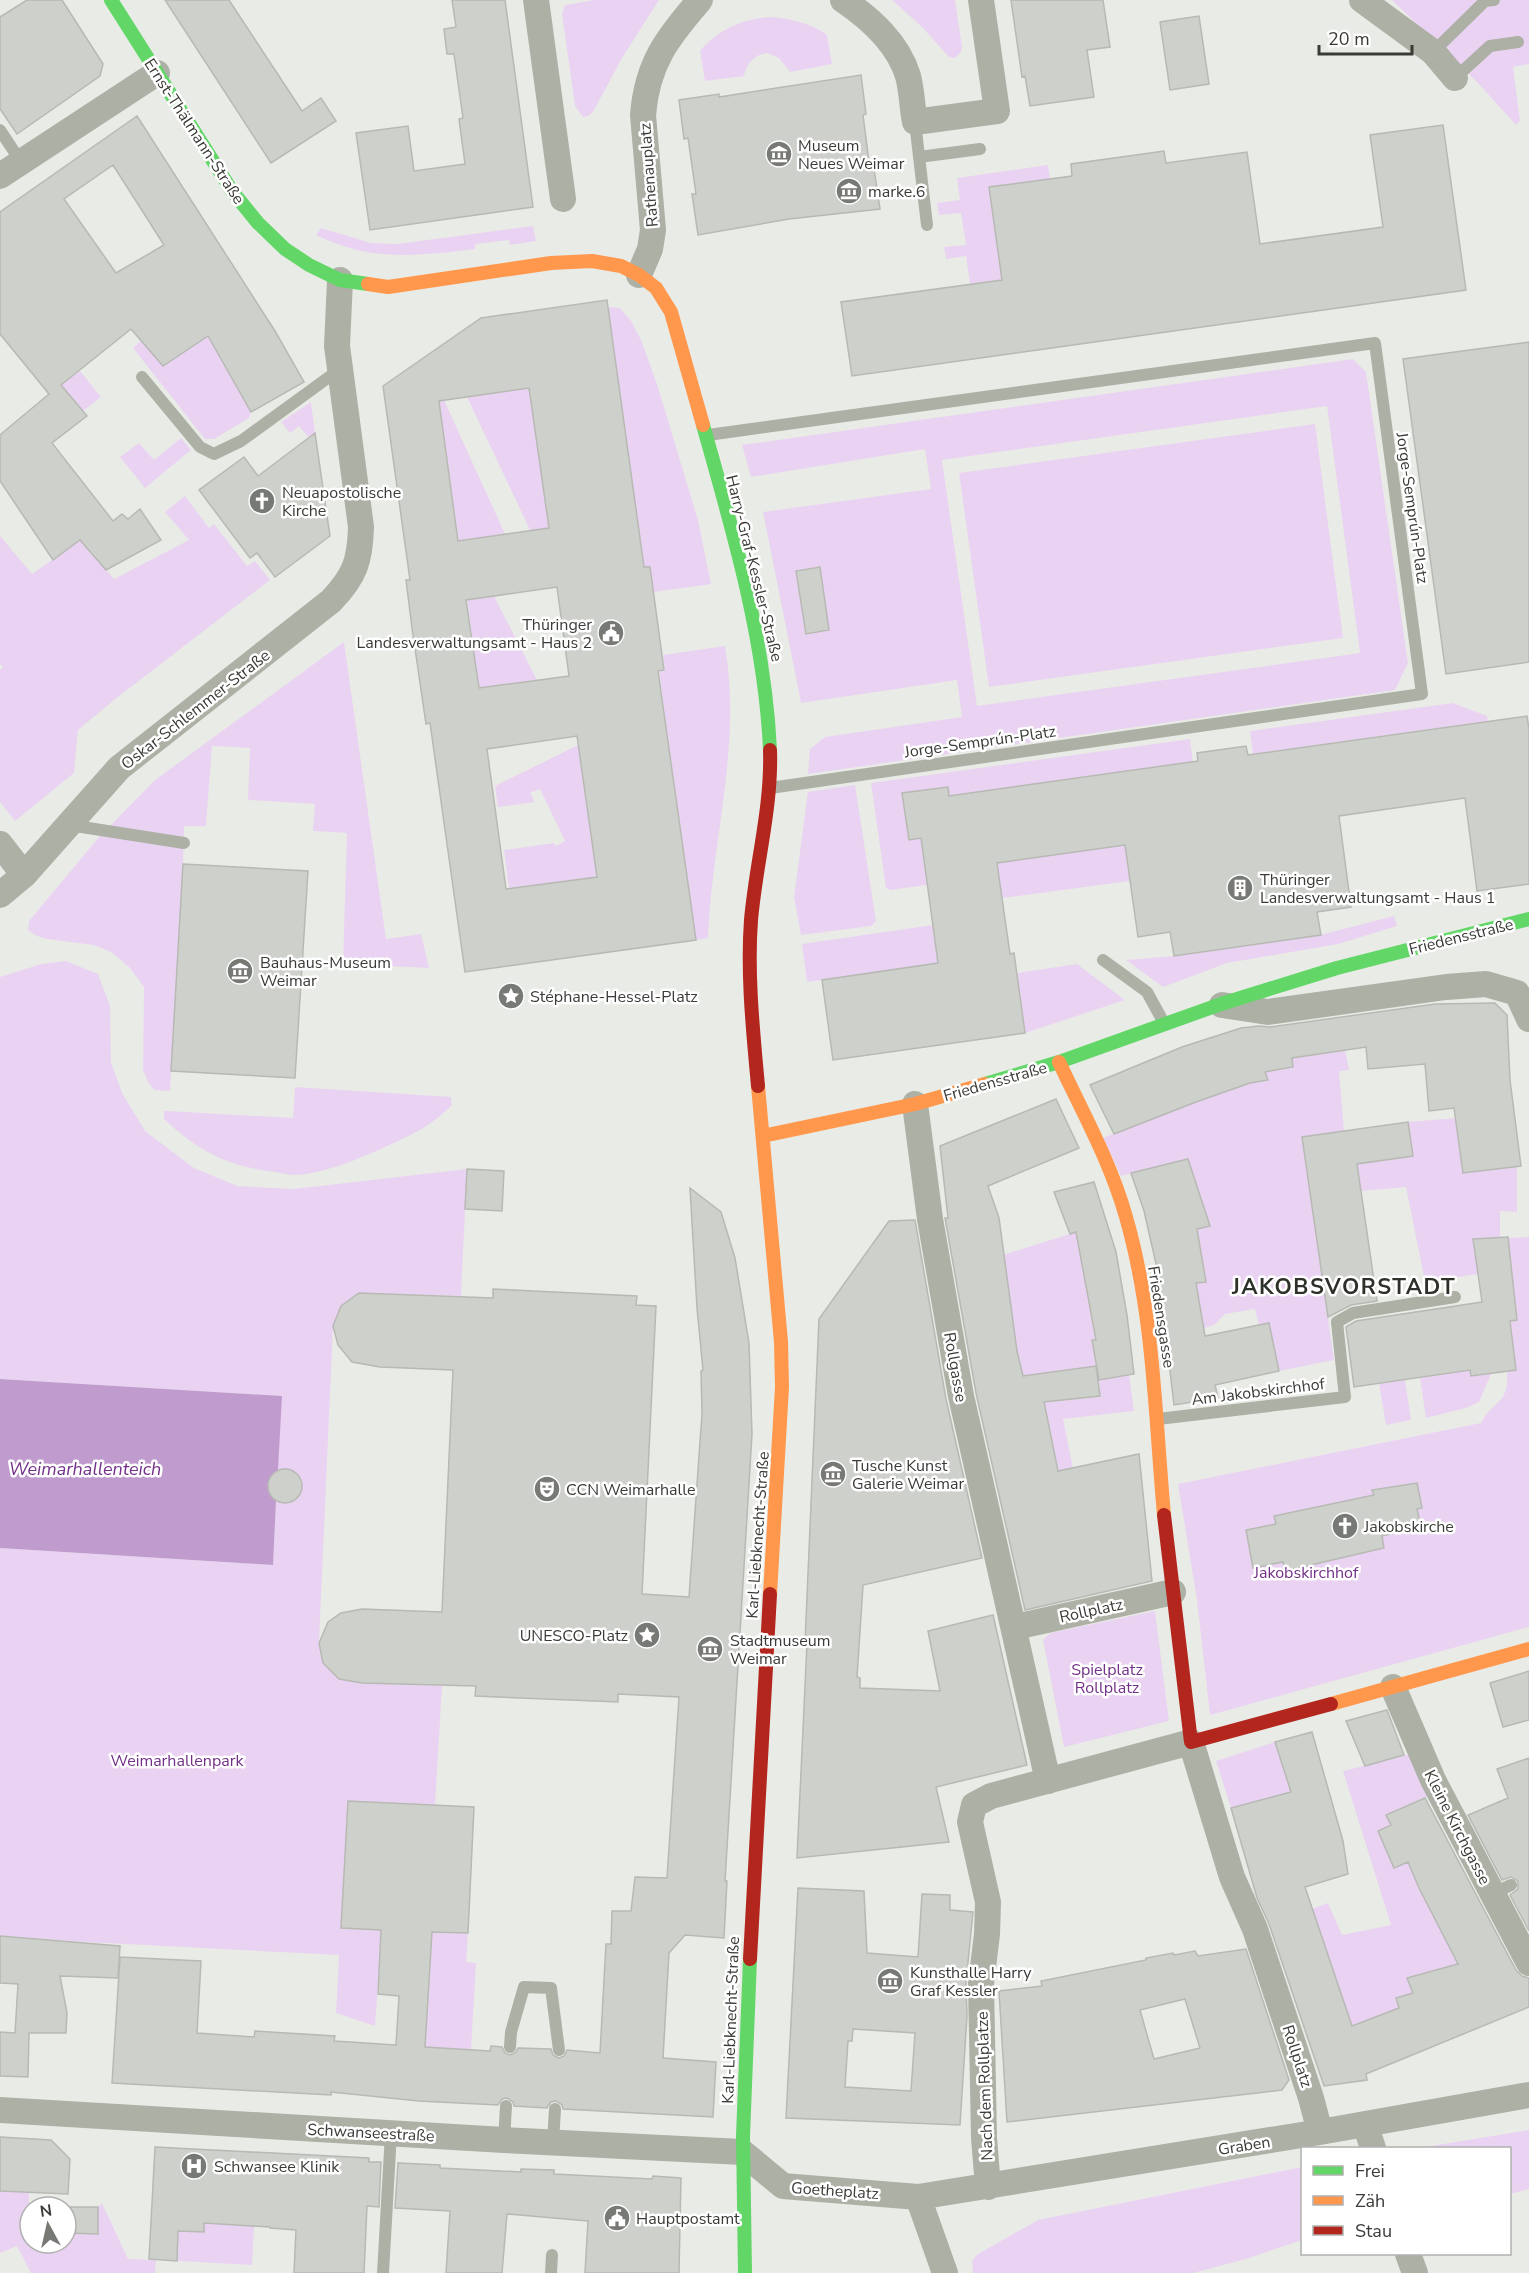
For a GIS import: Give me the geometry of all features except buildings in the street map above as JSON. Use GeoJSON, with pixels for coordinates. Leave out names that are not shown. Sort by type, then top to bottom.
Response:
{"type":"FeatureCollection","features":[{"type":"Feature","properties":{"kind":"street","name":"Ernst-Thälmann-Straße"},"geometry":{"type":"LineString","coordinates":[[111,0],[232,191],[258,223],[285,249],[309,266],[340,279]]}},
{"type":"Feature","properties":{"kind":"street"},"geometry":{"type":"LineString","coordinates":[[536,0],[563,199]]}},
{"type":"Feature","properties":{"kind":"street","name":"Rathenauplatz"},"geometry":{"type":"LineString","coordinates":[[639,275],[650,249],[653,230],[643,115],[645,97],[654,66],[670,35],[700,0]]}},
{"type":"Feature","properties":{"kind":"street"},"geometry":{"type":"LineString","coordinates":[[843,0],[876,25],[900,57],[908,77],[915,122],[997,111],[981,0]]}},
{"type":"Feature","properties":{"kind":"street"},"geometry":{"type":"LineString","coordinates":[[1360,7],[1432,52],[1455,78]]}},
{"type":"Feature","properties":{"kind":"street"},"geometry":{"type":"LineString","coordinates":[[0,176],[157,73]]}},
{"type":"Feature","properties":{"kind":"street"},"geometry":{"type":"LineString","coordinates":[[340,369],[337,346],[340,279],[388,287],[551,263],[592,261],[621,266],[639,275]]}},
{"type":"Feature","properties":{"kind":"street","name":"Harry-Graf-Kessler-Straße"},"geometry":{"type":"LineString","coordinates":[[639,275],[656,288],[671,312],[745,586],[762,662],[771,755],[770,788],[754,891],[750,947],[755,1056],[763,1137]]}},
{"type":"Feature","properties":{"kind":"street","name":"Oskar-Schlemmer-Straße"},"geometry":{"type":"LineString","coordinates":[[0,895],[24,875],[119,768],[331,601],[355,570],[361,544],[361,526],[340,369]]}},
{"type":"Feature","properties":{"kind":"street"},"geometry":{"type":"LineString","coordinates":[[0,844],[24,875]]}},
{"type":"Feature","properties":{"kind":"street","name":"Friedensstraße"},"geometry":{"type":"LineString","coordinates":[[763,1137],[915,1104],[1059,1062],[1221,1004],[1337,968],[1529,919]]}},
{"type":"Feature","properties":{"kind":"street","name":"Friedensstraße"},"geometry":{"type":"LineString","coordinates":[[1221,1004],[1268,1012],[1446,987],[1486,984],[1517,993],[1529,1019]]}},
{"type":"Feature","properties":{"kind":"street","name":"Friedensgasse"},"geometry":{"type":"LineString","coordinates":[[1059,1062],[1112,1179],[1126,1216],[1145,1302],[1154,1370],[1161,1477],[1173,1592]]}},
{"type":"Feature","properties":{"kind":"street","name":"Rollgasse"},"geometry":{"type":"LineString","coordinates":[[915,1104],[930,1219],[961,1396],[1015,1627]]}},
{"type":"Feature","properties":{"kind":"street","name":"Karl-Liebknecht-Straße"},"geometry":{"type":"LineString","coordinates":[[742,2152],[754,1861],[782,1387],[781,1342],[763,1137]]}},
{"type":"Feature","properties":{"kind":"street","name":"Rollplatz"},"geometry":{"type":"LineString","coordinates":[[1015,1627],[1173,1592],[1191,1742],[1232,1877],[1255,1929],[1320,2132]]}},
{"type":"Feature","properties":{"kind":"street"},"geometry":{"type":"LineString","coordinates":[[1015,1627],[1048,1781],[1529,1649]]}},
{"type":"Feature","properties":{"kind":"street","name":"Kleine Kirchgasse"},"geometry":{"type":"LineString","coordinates":[[1393,1687],[1433,1780],[1502,1889],[1529,1963]]}},
{"type":"Feature","properties":{"kind":"street","name":"Nach dem Rollplatze"},"geometry":{"type":"LineString","coordinates":[[988,2187],[984,2138],[981,1984],[987,1935],[988,1902],[970,1822],[974,1805],[991,1796],[1048,1781]]}},
{"type":"Feature","properties":{"kind":"street","name":"Graben"},"geometry":{"type":"LineString","coordinates":[[959,2192],[1529,2095]]}},
{"type":"Feature","properties":{"kind":"street","name":"Schwanseestraße"},"geometry":{"type":"LineString","coordinates":[[0,2110],[742,2152]]}},
{"type":"Feature","properties":{"kind":"street"},"geometry":{"type":"LineString","coordinates":[[1365,2124],[1373,2147]]}},
{"type":"Feature","properties":{"kind":"street"},"geometry":{"type":"LineString","coordinates":[[742,2152],[747,2247],[746,2273]]}},
{"type":"Feature","properties":{"kind":"street","name":"Goetheplatz"},"geometry":{"type":"LineString","coordinates":[[742,2152],[783,2186],[918,2197],[959,2192]]}},
{"type":"Feature","properties":{"kind":"street"},"geometry":{"type":"LineString","coordinates":[[918,2197],[945,2273]]}},
{"type":"Feature","properties":{"kind":"street"},"geometry":{"type":"LineString","coordinates":[[1409,2255],[1415,2273]]}},
{"type":"Feature","properties":{"kind":"lane"},"geometry":{"type":"LineString","coordinates":[[1432,52],[1485,1],[1494,0]]}},
{"type":"Feature","properties":{"kind":"lane"},"geometry":{"type":"LineString","coordinates":[[1455,78],[1490,46],[1518,42]]}},
{"type":"Feature","properties":{"kind":"lane"},"geometry":{"type":"LineString","coordinates":[[915,122],[927,225]]}},
{"type":"Feature","properties":{"kind":"lane"},"geometry":{"type":"LineString","coordinates":[[0,130],[21,162]]}},
{"type":"Feature","properties":{"kind":"lane"},"geometry":{"type":"LineString","coordinates":[[919,157],[980,148]]}},
{"type":"Feature","properties":{"kind":"lane","name":"Jorge-Semprún-Platz"},"geometry":{"type":"LineString","coordinates":[[704,435],[1375,343],[1422,694],[770,788]]}},
{"type":"Feature","properties":{"kind":"lane"},"geometry":{"type":"LineString","coordinates":[[142,377],[200,447],[214,454],[241,441],[340,369]]}},
{"type":"Feature","properties":{"kind":"lane"},"geometry":{"type":"LineString","coordinates":[[68,825],[184,843]]}},
{"type":"Feature","properties":{"kind":"lane"},"geometry":{"type":"LineString","coordinates":[[1103,960],[1147,992],[1165,1024]]}},
{"type":"Feature","properties":{"kind":"lane","name":"Am Jakobskirchhof"},"geometry":{"type":"LineString","coordinates":[[1157,1420],[1346,1397],[1337,1322],[1353,1313],[1455,1297]]}},
{"type":"Feature","properties":{"kind":"lane"},"geometry":{"type":"LineString","coordinates":[[510,2047],[511,2032],[524,1987],[551,1988],[559,2050]]}},
{"type":"Feature","properties":{"kind":"lane"},"geometry":{"type":"LineString","coordinates":[[504,2140],[506,2106]]}},
{"type":"Feature","properties":{"kind":"lane"},"geometry":{"type":"LineString","coordinates":[[553,2142],[555,2109]]}},
{"type":"Feature","properties":{"kind":"lane"},"geometry":{"type":"LineString","coordinates":[[383,2273],[391,2133]]}},
{"type":"Feature","properties":{"kind":"lane"},"geometry":{"type":"LineString","coordinates":[[551,2273],[552,2255]]}},
{"type":"Feature","properties":{"kind":"green space"},"geometry":{"type":"Polygon","coordinates":[[[594,0],[659,0],[622,58],[593,112],[583,117],[575,106],[562,14],[565,5],[594,0]]]}},
{"type":"Feature","properties":{"kind":"green space"},"geometry":{"type":"Polygon","coordinates":[[[892,0],[955,0],[961,52],[955,58],[949,57],[921,26],[892,0]]]}},
{"type":"Feature","properties":{"kind":"green space"},"geometry":{"type":"Polygon","coordinates":[[[1392,0],[1529,0],[1529,64],[1513,67],[1520,121],[1516,125],[1477,82],[1392,0]]]}},
{"type":"Feature","properties":{"kind":"green space"},"geometry":{"type":"Polygon","coordinates":[[[769,17],[800,22],[827,35],[832,64],[790,72],[779,58],[767,53],[752,60],[744,76],[705,81],[700,51],[714,37],[740,23],[769,17]]]}},
{"type":"Feature","properties":{"kind":"green space"},"geometry":{"type":"Polygon","coordinates":[[[1048,165],[1050,179],[989,187],[1002,280],[970,284],[966,256],[946,259],[944,247],[966,245],[961,213],[939,215],[937,203],[960,200],[957,178],[1048,165]]]}},
{"type":"Feature","properties":{"kind":"green space"},"geometry":{"type":"Polygon","coordinates":[[[533,226],[536,241],[510,245],[509,240],[475,244],[475,249],[414,255],[356,250],[316,235],[321,228],[371,243],[397,244],[533,226]]]}},
{"type":"Feature","properties":{"kind":"green space"},"geometry":{"type":"Polygon","coordinates":[[[608,307],[620,308],[631,321],[641,340],[657,384],[698,520],[711,584],[654,592],[650,567],[644,567],[608,307]]]}},
{"type":"Feature","properties":{"kind":"green space"},"geometry":{"type":"Polygon","coordinates":[[[209,336],[251,412],[249,418],[214,439],[205,439],[133,348],[141,341],[163,366],[209,336]]]}},
{"type":"Feature","properties":{"kind":"green space"},"geometry":{"type":"Polygon","coordinates":[[[1353,359],[1366,372],[1408,663],[1395,690],[808,774],[810,749],[825,737],[962,717],[957,680],[801,703],[763,512],[931,489],[925,449],[751,477],[742,445],[1353,359]],[[1327,406],[942,460],[977,706],[1360,653],[1327,406]],[[820,568],[797,571],[806,634],[829,630],[820,568]]]}},
{"type":"Feature","properties":{"kind":"green space"},"geometry":{"type":"Polygon","coordinates":[[[80,371],[101,397],[83,411],[61,385],[80,371]]]}},
{"type":"Feature","properties":{"kind":"green space"},"geometry":{"type":"Polygon","coordinates":[[[529,388],[549,528],[530,530],[467,397],[529,388]]]}},
{"type":"Feature","properties":{"kind":"green space"},"geometry":{"type":"Polygon","coordinates":[[[444,400],[505,534],[459,541],[439,401],[444,400]]]}},
{"type":"Feature","properties":{"kind":"green space"},"geometry":{"type":"Polygon","coordinates":[[[311,402],[315,433],[309,438],[299,426],[290,433],[281,422],[311,402]]]}},
{"type":"Feature","properties":{"kind":"green space"},"geometry":{"type":"Polygon","coordinates":[[[1315,424],[1343,638],[989,687],[959,473],[1315,424]]]}},
{"type":"Feature","properties":{"kind":"green space"},"geometry":{"type":"Polygon","coordinates":[[[181,438],[191,450],[145,488],[120,457],[139,443],[154,460],[181,438]]]}},
{"type":"Feature","properties":{"kind":"green space"},"geometry":{"type":"Polygon","coordinates":[[[185,496],[209,528],[214,524],[247,566],[255,561],[270,580],[78,730],[74,773],[15,821],[0,802],[0,670],[3,667],[0,664],[0,536],[32,574],[80,540],[114,579],[189,540],[165,512],[185,496]]]}},
{"type":"Feature","properties":{"kind":"green space"},"geometry":{"type":"Polygon","coordinates":[[[494,596],[537,680],[479,688],[467,600],[494,596]]]}},
{"type":"Feature","properties":{"kind":"green space"},"geometry":{"type":"Polygon","coordinates":[[[344,642],[386,939],[421,934],[429,968],[343,964],[347,833],[313,831],[315,804],[248,800],[250,748],[212,746],[206,826],[184,826],[170,1091],[154,1090],[143,1070],[144,987],[130,968],[111,952],[94,945],[37,936],[28,930],[29,921],[99,837],[155,780],[344,642]]]}},
{"type":"Feature","properties":{"kind":"green space"},"geometry":{"type":"Polygon","coordinates":[[[725,646],[729,683],[728,756],[708,938],[696,940],[659,672],[665,670],[663,655],[725,646]]]}},
{"type":"Feature","properties":{"kind":"green space"},"geometry":{"type":"Polygon","coordinates":[[[1453,703],[1487,716],[1488,721],[1253,754],[1250,731],[1453,703]]]}},
{"type":"Feature","properties":{"kind":"green space"},"geometry":{"type":"Polygon","coordinates":[[[1190,739],[1193,762],[949,796],[948,787],[921,838],[927,885],[891,890],[886,888],[871,783],[1190,739]]]}},
{"type":"Feature","properties":{"kind":"green space"},"geometry":{"type":"Polygon","coordinates":[[[578,745],[597,877],[509,888],[504,850],[554,843],[556,846],[565,841],[540,789],[530,793],[535,802],[498,807],[495,786],[578,745]]]}},
{"type":"Feature","properties":{"kind":"green space"},"geometry":{"type":"Polygon","coordinates":[[[855,785],[876,921],[871,926],[801,935],[794,897],[808,792],[855,785]]]}},
{"type":"Feature","properties":{"kind":"green space"},"geometry":{"type":"Polygon","coordinates":[[[1125,845],[1130,881],[1002,898],[997,863],[1125,845]]]}},
{"type":"Feature","properties":{"kind":"green space"},"geometry":{"type":"Polygon","coordinates":[[[1394,916],[1397,926],[1338,944],[1227,963],[1163,987],[1126,960],[1174,956],[1320,935],[1394,916]]]}},
{"type":"Feature","properties":{"kind":"green space"},"geometry":{"type":"Polygon","coordinates":[[[933,925],[938,963],[807,982],[802,944],[933,925]]]}},
{"type":"Feature","properties":{"kind":"green space","name":"Weimarhallenpark"},"geometry":{"type":"Polygon","coordinates":[[[66,961],[98,974],[110,1006],[111,1062],[122,1093],[145,1131],[194,1168],[237,1186],[294,1189],[467,1169],[461,1296],[359,1293],[333,1326],[319,1642],[339,1679],[362,1683],[442,1686],[435,1805],[348,1802],[341,1928],[468,1933],[466,1962],[476,1963],[471,2050],[425,2047],[380,1957],[375,2026],[336,2013],[339,1955],[0,1936],[0,1548],[273,1565],[276,1501],[271,1496],[268,1483],[273,1473],[281,1396],[0,1379],[0,977],[41,964],[66,961]]]}},
{"type":"Feature","properties":{"kind":"green space"},"geometry":{"type":"Polygon","coordinates":[[[1077,964],[1125,1000],[1025,1033],[1017,973],[1077,964]]]}},
{"type":"Feature","properties":{"kind":"green space"},"geometry":{"type":"Polygon","coordinates":[[[1345,1050],[1349,1070],[1339,1071],[1344,1131],[1302,1137],[1334,1360],[1279,1371],[1269,1323],[1259,1325],[1255,1309],[1225,1314],[1214,1325],[1204,1328],[1196,1283],[1206,1281],[1196,1229],[1209,1226],[1188,1160],[1121,1176],[1103,1138],[1145,1121],[1125,1070],[1151,1060],[1196,1102],[1250,1083],[1267,1080],[1262,1062],[1345,1050]]]}},
{"type":"Feature","properties":{"kind":"green space"},"geometry":{"type":"Polygon","coordinates":[[[295,1087],[451,1097],[452,1105],[422,1129],[377,1151],[330,1169],[295,1175],[252,1168],[224,1160],[199,1147],[164,1119],[164,1111],[293,1118],[295,1087]]]}},
{"type":"Feature","properties":{"kind":"green space"},"geometry":{"type":"Polygon","coordinates":[[[1456,1118],[1464,1173],[1517,1166],[1517,1212],[1500,1211],[1500,1237],[1473,1239],[1478,1274],[1425,1282],[1406,1187],[1361,1191],[1357,1164],[1413,1156],[1408,1122],[1456,1118]]]}},
{"type":"Feature","properties":{"kind":"green space"},"geometry":{"type":"Polygon","coordinates":[[[1076,1232],[1096,1340],[1092,1341],[1097,1371],[1070,1374],[1026,1388],[1017,1351],[1003,1255],[1076,1232]]]}},
{"type":"Feature","properties":{"kind":"green space","name":"Jakobskirchhof"},"geometry":{"type":"Polygon","coordinates":[[[1529,1235],[1529,1627],[1210,1715],[1197,1600],[1178,1484],[1481,1423],[1500,1401],[1506,1390],[1507,1371],[1516,1370],[1510,1321],[1517,1320],[1508,1238],[1528,1237],[1529,1235]]]}},
{"type":"Feature","properties":{"kind":"green space"},"geometry":{"type":"Polygon","coordinates":[[[1470,1370],[1471,1376],[1491,1374],[1479,1402],[1466,1408],[1426,1418],[1420,1378],[1470,1370]]]}},
{"type":"Feature","properties":{"kind":"green space"},"geometry":{"type":"Polygon","coordinates":[[[1129,1374],[1134,1411],[1063,1419],[1073,1468],[1060,1477],[1045,1407],[1029,1404],[1100,1397],[1099,1380],[1129,1374]]]}},
{"type":"Feature","properties":{"kind":"green space"},"geometry":{"type":"Polygon","coordinates":[[[1405,1380],[1411,1420],[1386,1425],[1379,1384],[1405,1380]]]}},
{"type":"Feature","properties":{"kind":"green space","name":"Spielplatz Rollplatz"},"geometry":{"type":"Polygon","coordinates":[[[1155,1611],[1169,1721],[1064,1747],[1043,1640],[1050,1633],[1155,1611]]]}},
{"type":"Feature","properties":{"kind":"green space"},"geometry":{"type":"Polygon","coordinates":[[[1275,1742],[1292,1797],[1266,1799],[1231,1808],[1216,1761],[1275,1742]]]}},
{"type":"Feature","properties":{"kind":"green space"},"geometry":{"type":"Polygon","coordinates":[[[1412,1754],[1430,1795],[1387,1815],[1391,1825],[1378,1831],[1394,1868],[1408,1862],[1427,1904],[1466,1975],[1443,1986],[1436,1970],[1408,1977],[1413,1993],[1396,1998],[1401,2018],[1349,2027],[1312,1909],[1328,1903],[1342,1935],[1391,1925],[1343,1771],[1412,1754]]]}},
{"type":"Feature","properties":{"kind":"green space"},"geometry":{"type":"Polygon","coordinates":[[[1529,2130],[1529,2189],[1511,2194],[1511,2147],[1425,2147],[1529,2130]]]}},
{"type":"Feature","properties":{"kind":"green space"},"geometry":{"type":"Polygon","coordinates":[[[231,2151],[258,2152],[252,2265],[177,2261],[179,2221],[188,2231],[204,2232],[204,2223],[230,2185],[231,2151]]]}},
{"type":"Feature","properties":{"kind":"green space"},"geometry":{"type":"Polygon","coordinates":[[[1301,2167],[1301,2240],[1246,2259],[1193,2273],[973,2273],[972,2261],[978,2254],[1038,2220],[1301,2167]]]}},
{"type":"Feature","properties":{"kind":"green space"},"geometry":{"type":"Polygon","coordinates":[[[0,2191],[29,2192],[29,2195],[18,2195],[18,2248],[17,2246],[0,2253],[0,2191]]]}},
{"type":"Feature","properties":{"kind":"green space"},"geometry":{"type":"Polygon","coordinates":[[[102,2203],[128,2259],[156,2260],[155,2273],[31,2273],[22,2255],[78,2255],[78,2233],[97,2234],[98,2207],[102,2203]]]}},
{"type":"Feature","properties":{"kind":"water","name":"Weimarhallenteich"},"geometry":{"type":"Polygon","coordinates":[[[0,1379],[282,1396],[278,1470],[271,1477],[268,1485],[276,1501],[273,1565],[0,1548],[0,1379]]]}},
{"type":"Feature","properties":{"kind":"traffic: fast"},"geometry":{"type":"LineString","coordinates":[[111,0],[232,191],[258,223],[285,249],[309,265],[340,280],[368,284]]}},
{"type":"Feature","properties":{"kind":"traffic: fast"},"geometry":{"type":"LineString","coordinates":[[703,425],[736,545],[755,626],[762,667],[770,750]]}},
{"type":"Feature","properties":{"kind":"traffic: fast"},"geometry":{"type":"LineString","coordinates":[[985,1084],[1059,1062],[1221,1004],[1337,968],[1529,919]]}},
{"type":"Feature","properties":{"kind":"traffic: fast"},"geometry":{"type":"LineString","coordinates":[[745,2273],[743,2136],[750,1959]]}},
{"type":"Feature","properties":{"kind":"traffic: slow"},"geometry":{"type":"LineString","coordinates":[[368,284],[388,287],[551,263],[592,261],[621,266],[639,275],[656,288],[671,312],[703,425]]}},
{"type":"Feature","properties":{"kind":"traffic: slow"},"geometry":{"type":"LineString","coordinates":[[1059,1062],[1113,1177],[1135,1254],[1148,1328],[1164,1515]]}},
{"type":"Feature","properties":{"kind":"traffic: slow"},"geometry":{"type":"LineString","coordinates":[[763,1136],[915,1104],[985,1084]]}},
{"type":"Feature","properties":{"kind":"traffic: slow"},"geometry":{"type":"LineString","coordinates":[[758,1086],[781,1342],[782,1387],[770,1594]]}},
{"type":"Feature","properties":{"kind":"traffic: slow"},"geometry":{"type":"LineString","coordinates":[[1331,1704],[1529,1649]]}},
{"type":"Feature","properties":{"kind":"traffic: jam"},"geometry":{"type":"LineString","coordinates":[[758,1086],[751,1003],[750,940],[753,899],[769,793],[770,750]]}},
{"type":"Feature","properties":{"kind":"traffic: jam"},"geometry":{"type":"LineString","coordinates":[[1164,1515],[1191,1742],[1331,1704]]}},
{"type":"Feature","properties":{"kind":"traffic: jam"},"geometry":{"type":"LineString","coordinates":[[750,1959],[770,1594]]}},
{"type":"Feature","properties":{"kind":"place","name":"Museum Neues Weimar"},"geometry":{"type":"Point","coordinates":[779,154]}},
{"type":"Feature","properties":{"kind":"place","name":"marke.6"},"geometry":{"type":"Point","coordinates":[849,191]}},
{"type":"Feature","properties":{"kind":"place","name":"Neuapostolische Kirche"},"geometry":{"type":"Point","coordinates":[262,501]}},
{"type":"Feature","properties":{"kind":"place","name":"Thüringer Landesverwaltungsamt - Haus 2"},"geometry":{"type":"Point","coordinates":[611,633]}},
{"type":"Feature","properties":{"kind":"place","name":"Thüringer Landesverwaltungsamt - Haus 1"},"geometry":{"type":"Point","coordinates":[1240,888]}},
{"type":"Feature","properties":{"kind":"place","name":"Bauhaus-Museum Weimar"},"geometry":{"type":"Point","coordinates":[240,971]}},
{"type":"Feature","properties":{"kind":"place","name":"Stéphane-Hessel-Platz"},"geometry":{"type":"Point","coordinates":[511,996]}},
{"type":"Feature","properties":{"kind":"place","name":"Tusche Kunst Galerie Weimar"},"geometry":{"type":"Point","coordinates":[833,1474]}},
{"type":"Feature","properties":{"kind":"place","name":"CCN Weimarhalle"},"geometry":{"type":"Point","coordinates":[547,1489]}},
{"type":"Feature","properties":{"kind":"place","name":"Jakobskirche"},"geometry":{"type":"Point","coordinates":[1345,1526]}},
{"type":"Feature","properties":{"kind":"place","name":"UNESCO-Platz"},"geometry":{"type":"Point","coordinates":[647,1635]}},
{"type":"Feature","properties":{"kind":"place","name":"Stadtmuseum Weimar"},"geometry":{"type":"Point","coordinates":[710,1649]}},
{"type":"Feature","properties":{"kind":"place","name":"Kunsthalle Harry Graf Kessler"},"geometry":{"type":"Point","coordinates":[890,1981]}},
{"type":"Feature","properties":{"kind":"place","name":"Schwansee Klinik"},"geometry":{"type":"Point","coordinates":[194,2166]}},
{"type":"Feature","properties":{"kind":"place","name":"Hauptpostamt"},"geometry":{"type":"Point","coordinates":[617,2218]}},
{"type":"Feature","properties":{"kind":"district","name":"JAKOBSVORSTADT"},"geometry":{"type":"Point","coordinates":[1344,1286]}}]}
